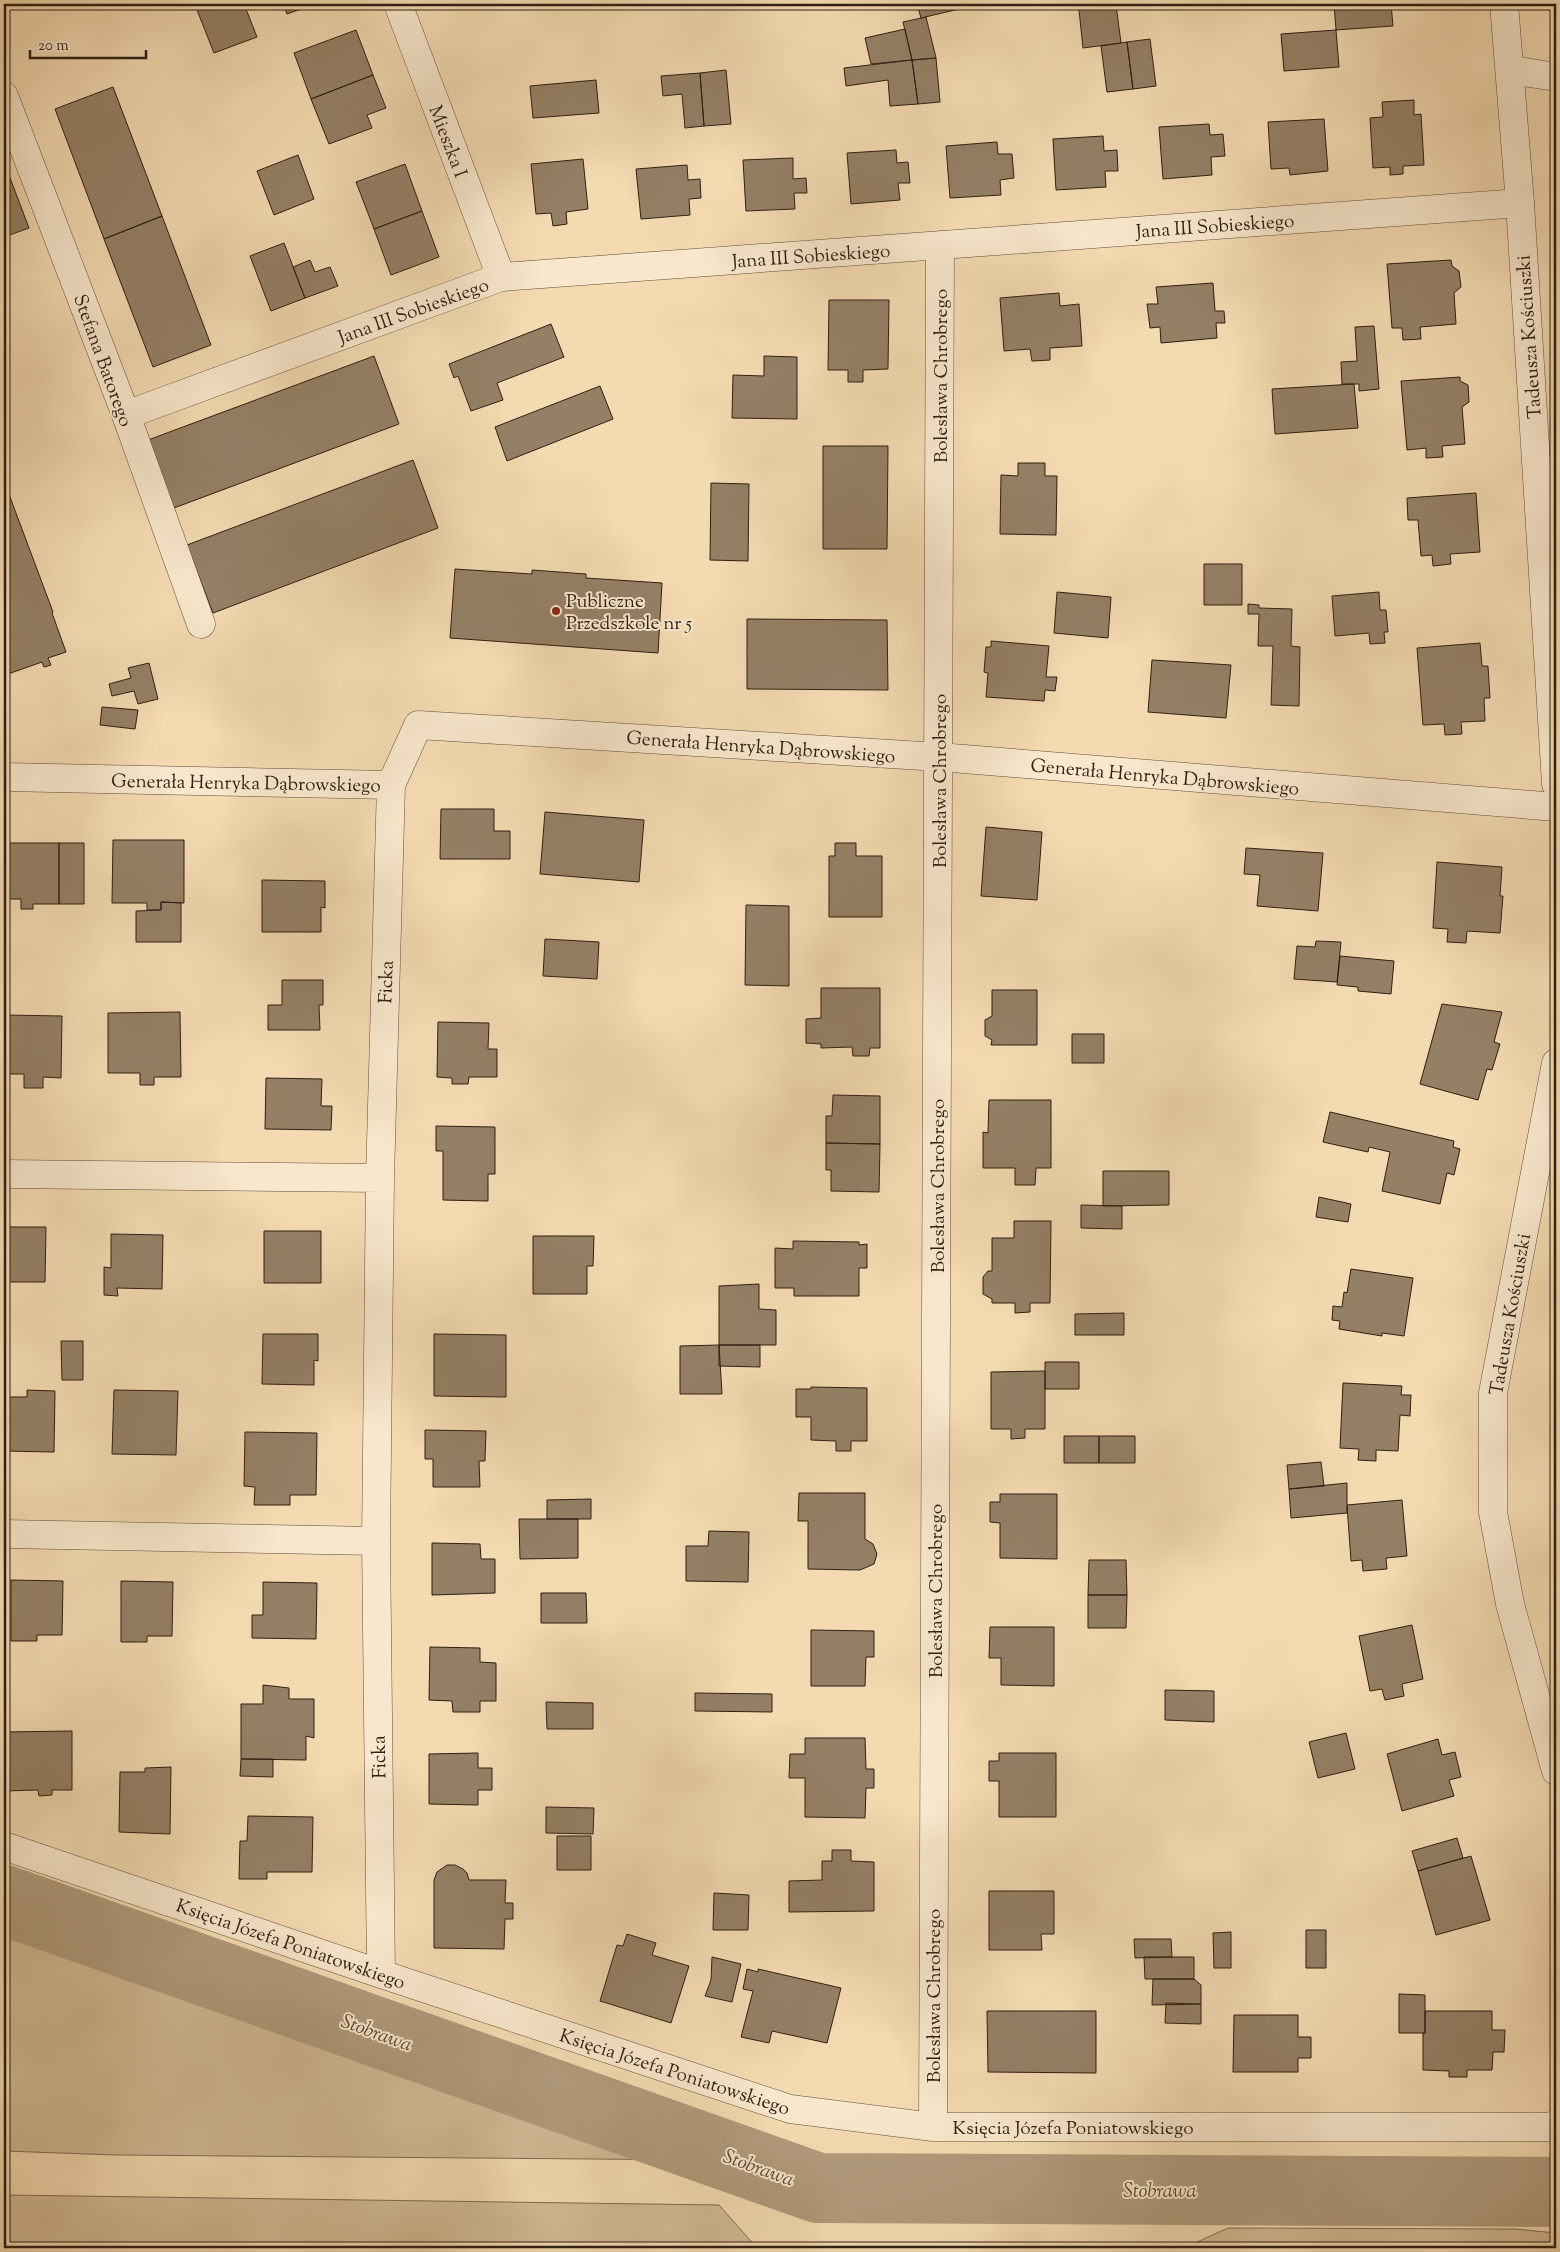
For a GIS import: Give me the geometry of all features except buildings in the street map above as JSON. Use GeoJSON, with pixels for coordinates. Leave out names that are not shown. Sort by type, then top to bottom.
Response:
{"type":"FeatureCollection","features":[{"type":"Feature","properties":{"kind":"street","name":"Mieszka I"},"geometry":{"type":"LineString","coordinates":[[398,4],[501,277]]}},
{"type":"Feature","properties":{"kind":"street","name":"Tadeusza Kościuszki"},"geometry":{"type":"LineString","coordinates":[[1504,4],[1511,70],[1520,203],[1556,784]]}},
{"type":"Feature","properties":{"kind":"street"},"geometry":{"type":"LineString","coordinates":[[1511,70],[1556,77]]}},
{"type":"Feature","properties":{"kind":"street","name":"Stefana Batorego"},"geometry":{"type":"LineString","coordinates":[[4,96],[126,415],[201,624]]}},
{"type":"Feature","properties":{"kind":"street","name":"Jana III Sobieskiego"},"geometry":{"type":"LineString","coordinates":[[126,415],[501,277],[1520,203]]}},
{"type":"Feature","properties":{"kind":"street","name":"Bolesława Chrobrego"},"geometry":{"type":"LineString","coordinates":[[933,2127],[940,246]]}},
{"type":"Feature","properties":{"kind":"street","name":"Generała Henryka Dąbrowskiego"},"geometry":{"type":"LineString","coordinates":[[4,777],[391,785],[418,725],[939,757],[1556,808]]}},
{"type":"Feature","properties":{"kind":"street","name":"Ficka"},"geometry":{"type":"LineString","coordinates":[[381,1974],[376,1541],[380,1178],[391,785]]}},
{"type":"Feature","properties":{"kind":"street","name":"Tadeusza Kościuszki"},"geometry":{"type":"LineString","coordinates":[[1556,1063],[1493,1393],[1493,1512],[1510,1604],[1556,1771]]}},
{"type":"Feature","properties":{"kind":"street"},"geometry":{"type":"LineString","coordinates":[[4,1174],[380,1178]]}},
{"type":"Feature","properties":{"kind":"street"},"geometry":{"type":"LineString","coordinates":[[4,1534],[376,1541]]}},
{"type":"Feature","properties":{"kind":"street","name":"Księcia Józefa Poniatowskiego"},"geometry":{"type":"LineString","coordinates":[[4,1846],[790,2110],[933,2127],[1546,2127],[1556,2125]]}},
{"type":"Feature","properties":{"kind":"shaded area"},"geometry":{"type":"Polygon","coordinates":[[[4,1912],[709,2160],[116,2155],[4,2151],[4,1912]]]}},
{"type":"Feature","properties":{"kind":"shaded area"},"geometry":{"type":"Polygon","coordinates":[[[4,2195],[719,2205],[757,2248],[4,2248],[4,2195]]]}},
{"type":"Feature","properties":{"kind":"shaded area"},"geometry":{"type":"Polygon","coordinates":[[[1228,2228],[1515,2229],[1556,2233],[1556,2248],[1184,2248],[1228,2228]]]}},
{"type":"Feature","properties":{"kind":"waterway","name":"Stobrawa"},"geometry":{"type":"LineString","coordinates":[[4,1900],[818,2188],[1556,2192]]}},
{"type":"Feature","properties":{"kind":"waterway"},"geometry":{"type":"LineString","coordinates":[[752,2191],[818,2188]]}},
{"type":"Feature","properties":{"kind":"place","name":"Publiczne Przedszkole nr 5"},"geometry":{"type":"Point","coordinates":[556,611]}}]}
